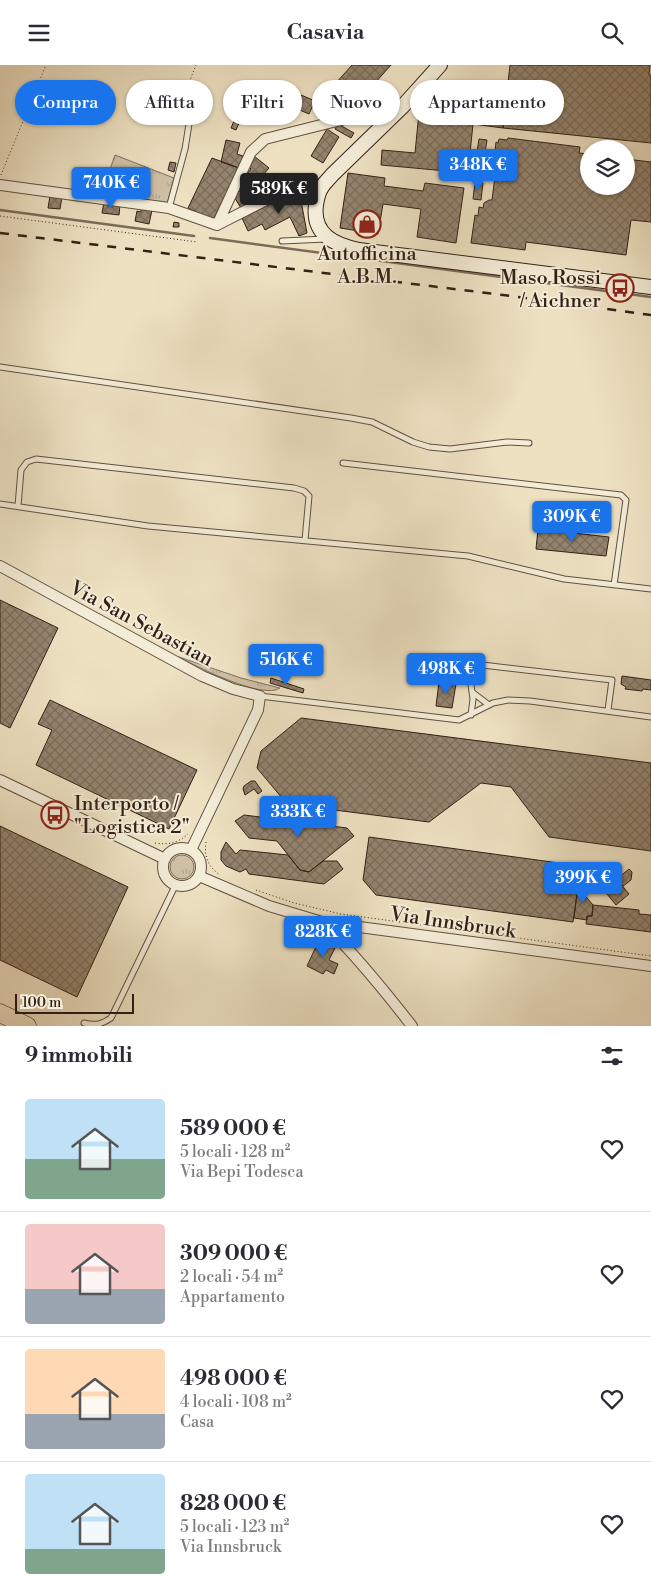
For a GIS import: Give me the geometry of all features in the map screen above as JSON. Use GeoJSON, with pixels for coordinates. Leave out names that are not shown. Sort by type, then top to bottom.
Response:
{"type":"FeatureCollection","features":[{"type":"Feature","properties":{"kind":"highway"},"geometry":{"type":"LineString","coordinates":[[0,1013],[27,1026]]}},
{"type":"Feature","properties":{"kind":"highway"},"geometry":{"type":"LineString","coordinates":[[0,1023],[6,1026]]}},
{"type":"Feature","properties":{"kind":"street"},"geometry":{"type":"LineString","coordinates":[[440,65],[403,106],[321,187],[317,197],[316,217],[318,226],[329,239],[343,247],[359,250],[651,287]]}},
{"type":"Feature","properties":{"kind":"street"},"geometry":{"type":"LineString","coordinates":[[217,225],[250,152],[265,139],[381,109],[403,106]]}},
{"type":"Feature","properties":{"kind":"street"},"geometry":{"type":"LineString","coordinates":[[0,185],[168,208],[217,225],[296,185],[307,184],[321,187]]}},
{"type":"Feature","properties":{"kind":"street","name":"Via San Sebastian"},"geometry":{"type":"LineString","coordinates":[[0,566],[202,676],[233,689],[260,696]]}},
{"type":"Feature","properties":{"kind":"street"},"geometry":{"type":"LineString","coordinates":[[191,850],[258,710],[260,696]]}},
{"type":"Feature","properties":{"kind":"street"},"geometry":{"type":"LineString","coordinates":[[0,780],[165,859]]}},
{"type":"Feature","properties":{"kind":"street"},"geometry":{"type":"LineString","coordinates":[[185,848],[191,850],[196,853],[201,864],[199,876],[186,885],[170,881],[164,871],[165,859],[173,850],[185,848]]}},
{"type":"Feature","properties":{"kind":"street","name":"Via Innsbruck"},"geometry":{"type":"LineString","coordinates":[[199,876],[269,906],[322,922],[651,966]]}},
{"type":"Feature","properties":{"kind":"street"},"geometry":{"type":"LineString","coordinates":[[322,922],[382,987],[412,1026]]}},
{"type":"Feature","properties":{"kind":"lane"},"geometry":{"type":"LineString","coordinates":[[168,208],[185,149],[189,125]]}},
{"type":"Feature","properties":{"kind":"lane"},"geometry":{"type":"LineString","coordinates":[[282,241],[329,239]]}},
{"type":"Feature","properties":{"kind":"lane"},"geometry":{"type":"LineString","coordinates":[[0,367],[351,418],[372,422],[413,442],[429,447],[450,449],[507,442],[528,443]]}},
{"type":"Feature","properties":{"kind":"lane"},"geometry":{"type":"LineString","coordinates":[[18,506],[21,470],[27,462],[36,459],[294,488],[304,491],[309,496],[305,540]]}},
{"type":"Feature","properties":{"kind":"lane"},"geometry":{"type":"LineString","coordinates":[[343,463],[621,495],[626,500],[614,585]]}},
{"type":"Feature","properties":{"kind":"lane"},"geometry":{"type":"LineString","coordinates":[[0,504],[148,526],[468,556],[564,579],[651,589]]}},
{"type":"Feature","properties":{"kind":"lane"},"geometry":{"type":"LineString","coordinates":[[471,715],[473,699],[471,685],[474,664],[612,680],[608,710]]}},
{"type":"Feature","properties":{"kind":"lane"},"geometry":{"type":"LineString","coordinates":[[472,691],[489,705]]}},
{"type":"Feature","properties":{"kind":"lane","name":"Via San Sebastian"},"geometry":{"type":"LineString","coordinates":[[260,696],[459,720],[471,715]]}},
{"type":"Feature","properties":{"kind":"lane"},"geometry":{"type":"LineString","coordinates":[[471,715],[489,705],[508,700],[608,710],[651,717]]}},
{"type":"Feature","properties":{"kind":"lane"},"geometry":{"type":"LineString","coordinates":[[84,1023],[94,1025],[112,1018],[176,884]]}},
{"type":"Feature","properties":{"kind":"path"},"geometry":{"type":"LineString","coordinates":[[0,179],[46,65]]}},
{"type":"Feature","properties":{"kind":"path"},"geometry":{"type":"LineString","coordinates":[[190,80],[196,65]]}},
{"type":"Feature","properties":{"kind":"path"},"geometry":{"type":"LineString","coordinates":[[0,216],[197,242]]}},
{"type":"Feature","properties":{"kind":"path"},"geometry":{"type":"LineString","coordinates":[[150,843],[168,844],[181,840],[190,832]]}},
{"type":"Feature","properties":{"kind":"path"},"geometry":{"type":"LineString","coordinates":[[206,840],[206,858],[209,864],[222,876]]}},
{"type":"Feature","properties":{"kind":"path"},"geometry":{"type":"LineString","coordinates":[[256,890],[294,903],[341,914],[651,956]]}},
{"type":"Feature","properties":{"kind":"green space"},"geometry":{"type":"Polygon","coordinates":[[[115,155],[174,178],[167,204],[101,195],[115,155]]]}},
{"type":"Feature","properties":{"kind":"green space"},"geometry":{"type":"Polygon","coordinates":[[[179,657],[241,678],[280,688],[272,691],[245,686],[200,668],[179,657]]]}},
{"type":"Feature","properties":{"kind":"green space"},"geometry":{"type":"Polygon","coordinates":[[[182,855],[187,856],[193,862],[193,872],[187,878],[182,879],[177,878],[171,872],[170,867],[171,862],[177,856],[182,855]]]}},
{"type":"Feature","properties":{"kind":"building"},"geometry":{"type":"Polygon","coordinates":[[[352,65],[391,65],[378,80],[339,80],[352,65]]]}},
{"type":"Feature","properties":{"kind":"building"},"geometry":{"type":"Polygon","coordinates":[[[510,65],[650,65],[651,143],[503,128],[503,125],[564,125],[564,80],[508,80],[510,65]]]}},
{"type":"Feature","properties":{"kind":"building"},"geometry":{"type":"Polygon","coordinates":[[[302,95],[312,100],[312,108],[309,114],[302,111],[302,95]]]}},
{"type":"Feature","properties":{"kind":"building"},"geometry":{"type":"Polygon","coordinates":[[[232,125],[238,125],[236,130],[231,128],[232,125]]]}},
{"type":"Feature","properties":{"kind":"building"},"geometry":{"type":"Polygon","coordinates":[[[337,125],[340,125],[354,133],[351,138],[335,129],[337,125]]]}},
{"type":"Feature","properties":{"kind":"building"},"geometry":{"type":"Polygon","coordinates":[[[418,125],[473,125],[468,173],[381,165],[382,150],[415,153],[418,125]]]}},
{"type":"Feature","properties":{"kind":"building"},"geometry":{"type":"Polygon","coordinates":[[[480,125],[503,125],[503,128],[480,125]]]}},
{"type":"Feature","properties":{"kind":"building"},"geometry":{"type":"Polygon","coordinates":[[[327,129],[339,137],[323,163],[311,156],[327,129]]]}},
{"type":"Feature","properties":{"kind":"building"},"geometry":{"type":"Polygon","coordinates":[[[508,138],[580,147],[580,195],[635,195],[635,160],[651,162],[651,222],[631,220],[626,255],[526,242],[525,250],[471,243],[475,215],[478,216],[479,207],[483,208],[484,203],[492,200],[496,168],[493,168],[496,142],[498,143],[499,139],[507,140],[508,138]]]}},
{"type":"Feature","properties":{"kind":"building"},"geometry":{"type":"Polygon","coordinates":[[[479,139],[487,140],[481,178],[473,177],[479,139]]]}},
{"type":"Feature","properties":{"kind":"building"},"geometry":{"type":"Polygon","coordinates":[[[226,140],[240,143],[237,154],[243,156],[239,168],[221,162],[226,140]]]}},
{"type":"Feature","properties":{"kind":"building"},"geometry":{"type":"Polygon","coordinates":[[[254,156],[269,168],[257,182],[247,174],[251,169],[246,165],[254,156]]]}},
{"type":"Feature","properties":{"kind":"building"},"geometry":{"type":"Polygon","coordinates":[[[212,158],[239,168],[213,220],[188,208],[212,158]]]}},
{"type":"Feature","properties":{"kind":"building"},"geometry":{"type":"Polygon","coordinates":[[[170,162],[176,163],[174,172],[168,170],[170,162]]]}},
{"type":"Feature","properties":{"kind":"building"},"geometry":{"type":"Polygon","coordinates":[[[348,173],[385,178],[384,186],[423,191],[425,183],[464,188],[456,243],[417,237],[421,209],[383,204],[378,234],[340,228],[348,173]]]}},
{"type":"Feature","properties":{"kind":"building"},"geometry":{"type":"Polygon","coordinates":[[[255,182],[262,195],[241,208],[233,195],[255,182]]]}},
{"type":"Feature","properties":{"kind":"building"},"geometry":{"type":"Polygon","coordinates":[[[475,182],[483,183],[481,200],[473,199],[475,182]]]}},
{"type":"Feature","properties":{"kind":"building"},"geometry":{"type":"Polygon","coordinates":[[[293,193],[297,201],[300,200],[307,233],[299,236],[290,217],[265,230],[262,224],[248,231],[242,218],[293,193]]]}},
{"type":"Feature","properties":{"kind":"building"},"geometry":{"type":"Polygon","coordinates":[[[50,196],[62,197],[60,209],[48,208],[50,196]]]}},
{"type":"Feature","properties":{"kind":"building"},"geometry":{"type":"Polygon","coordinates":[[[104,202],[120,205],[119,215],[102,213],[104,202]]]}},
{"type":"Feature","properties":{"kind":"building"},"geometry":{"type":"Polygon","coordinates":[[[141,208],[152,210],[149,224],[135,221],[137,211],[141,212],[141,208]]]}},
{"type":"Feature","properties":{"kind":"building"},"geometry":{"type":"Polygon","coordinates":[[[174,222],[179,223],[179,227],[173,227],[174,222]]]}},
{"type":"Feature","properties":{"kind":"building"},"geometry":{"type":"Polygon","coordinates":[[[538,529],[609,537],[606,556],[536,549],[538,529]]]}},
{"type":"Feature","properties":{"kind":"building"},"geometry":{"type":"Polygon","coordinates":[[[0,600],[58,628],[10,728],[0,723],[0,600]]]}},
{"type":"Feature","properties":{"kind":"building"},"geometry":{"type":"Polygon","coordinates":[[[622,676],[651,680],[651,690],[625,689],[626,687],[621,684],[622,676]]]}},
{"type":"Feature","properties":{"kind":"building"},"geometry":{"type":"Polygon","coordinates":[[[271,678],[304,689],[303,693],[270,683],[271,678]]]}},
{"type":"Feature","properties":{"kind":"building"},"geometry":{"type":"Polygon","coordinates":[[[439,682],[456,684],[452,708],[436,706],[439,682]]]}},
{"type":"Feature","properties":{"kind":"building"},"geometry":{"type":"Polygon","coordinates":[[[50,700],[197,770],[169,829],[36,765],[52,730],[38,724],[50,700]]]}},
{"type":"Feature","properties":{"kind":"building"},"geometry":{"type":"Polygon","coordinates":[[[301,718],[651,763],[651,851],[549,837],[511,787],[481,783],[429,822],[287,804],[257,768],[261,751],[301,718]]]}},
{"type":"Feature","properties":{"kind":"building"},"geometry":{"type":"Polygon","coordinates":[[[251,781],[255,781],[262,791],[258,794],[254,789],[245,795],[244,786],[251,781]]]}},
{"type":"Feature","properties":{"kind":"building"},"geometry":{"type":"Polygon","coordinates":[[[244,815],[347,828],[354,836],[309,872],[300,870],[277,841],[249,838],[235,821],[244,815]]]}},
{"type":"Feature","properties":{"kind":"building"},"geometry":{"type":"Polygon","coordinates":[[[0,826],[128,887],[77,997],[0,960],[0,826]]]}},
{"type":"Feature","properties":{"kind":"building"},"geometry":{"type":"Polygon","coordinates":[[[369,837],[581,866],[573,922],[376,895],[363,880],[369,837]]]}},
{"type":"Feature","properties":{"kind":"building"},"geometry":{"type":"Polygon","coordinates":[[[226,842],[236,854],[240,850],[288,855],[300,870],[309,872],[323,861],[337,861],[343,869],[324,884],[249,874],[246,869],[240,872],[226,866],[221,860],[221,852],[226,842]]]}},
{"type":"Feature","properties":{"kind":"building"},"geometry":{"type":"Polygon","coordinates":[[[629,869],[632,872],[631,880],[623,886],[617,879],[629,869]]]}},
{"type":"Feature","properties":{"kind":"building"},"geometry":{"type":"Polygon","coordinates":[[[615,877],[629,894],[616,905],[602,888],[615,877]]]}},
{"type":"Feature","properties":{"kind":"building"},"geometry":{"type":"Polygon","coordinates":[[[579,879],[587,889],[582,892],[593,905],[592,916],[587,916],[587,920],[574,918],[579,879]]]}},
{"type":"Feature","properties":{"kind":"building"},"geometry":{"type":"Polygon","coordinates":[[[593,905],[639,910],[639,914],[651,915],[651,932],[586,924],[587,916],[592,916],[593,905]]]}},
{"type":"Feature","properties":{"kind":"building"},"geometry":{"type":"Polygon","coordinates":[[[320,938],[336,946],[329,960],[338,964],[334,974],[326,970],[323,974],[307,966],[320,938]]]}},
{"type":"Feature","properties":{"kind":"waterway"},"geometry":{"type":"LineString","coordinates":[[0,210],[194,236]]}},
{"type":"Feature","properties":{"kind":"waterway"},"geometry":{"type":"LineString","coordinates":[[210,238],[651,297]]}},
{"type":"Feature","properties":{"kind":"railway"},"geometry":{"type":"LineString","coordinates":[[0,233],[651,315]]}},
{"type":"Feature","properties":{"kind":"place","name":"Autofficina A.B.M."},"geometry":{"type":"Point","coordinates":[367,224]}},
{"type":"Feature","properties":{"kind":"place","name":"Maso Rossi / Aichner"},"geometry":{"type":"Point","coordinates":[620,288]}},
{"type":"Feature","properties":{"kind":"place","name":"Interporto / \"Logistica 2\""},"geometry":{"type":"Point","coordinates":[55,815]}}]}
